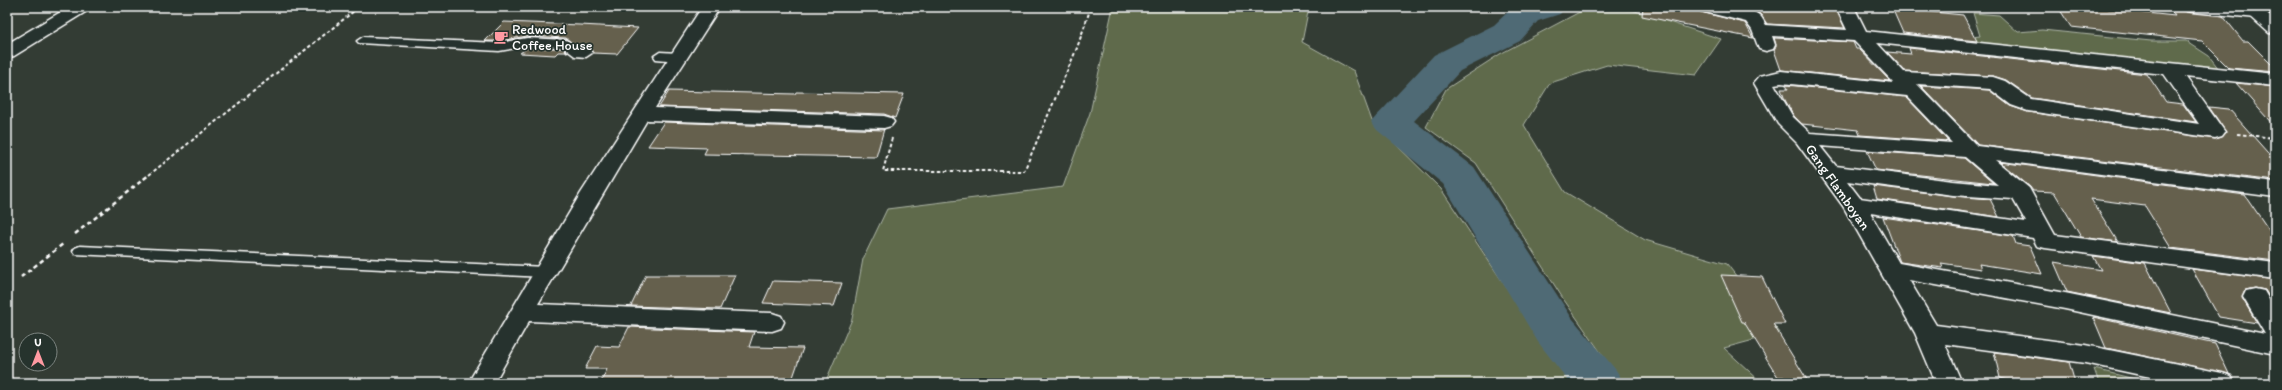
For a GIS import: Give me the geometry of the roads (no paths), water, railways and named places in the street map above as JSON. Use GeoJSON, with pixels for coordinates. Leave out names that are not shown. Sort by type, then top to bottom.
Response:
{"type":"FeatureCollection","features":[{"type":"Feature","properties":{"kind":"street"},"geometry":{"type":"LineString","coordinates":[[7,52],[81,7]]}},
{"type":"Feature","properties":{"kind":"street"},"geometry":{"type":"LineString","coordinates":[[481,383],[521,312],[641,114],[669,56],[710,7]]}},
{"type":"Feature","properties":{"kind":"street"},"geometry":{"type":"LineString","coordinates":[[1708,7],[1746,15],[1752,18],[1764,37],[1859,36],[2275,80]]}},
{"type":"Feature","properties":{"kind":"street"},"geometry":{"type":"LineString","coordinates":[[1845,7],[1859,36],[1971,151],[2021,193],[2043,232],[2045,241],[2275,271]]}},
{"type":"Feature","properties":{"kind":"street"},"geometry":{"type":"LineString","coordinates":[[2193,7],[2253,10],[2275,29]]}},
{"type":"Feature","properties":{"kind":"street"},"geometry":{"type":"LineString","coordinates":[[1804,139],[1785,120],[1764,83],[1767,80],[1781,77],[1906,84],[1994,83],[2005,88],[2015,100],[2028,105],[2215,132],[2171,70]]}},
{"type":"Feature","properties":{"kind":"street"},"geometry":{"type":"LineString","coordinates":[[641,114],[884,122]]}},
{"type":"Feature","properties":{"kind":"street","name":"Gang Flamboyan"},"geometry":{"type":"LineString","coordinates":[[1804,139],[1971,151],[2275,190]]}},
{"type":"Feature","properties":{"kind":"street","name":"Gang Flamboyan"},"geometry":{"type":"LineString","coordinates":[[1804,139],[1853,204],[1928,333],[1949,383]]}},
{"type":"Feature","properties":{"kind":"street"},"geometry":{"type":"LineString","coordinates":[[1830,172],[1938,186],[2021,193]]}},
{"type":"Feature","properties":{"kind":"street"},"geometry":{"type":"LineString","coordinates":[[1853,204],[2043,232]]}},
{"type":"Feature","properties":{"kind":"street"},"geometry":{"type":"LineString","coordinates":[[1890,269],[2065,301],[2275,345]]}},
{"type":"Feature","properties":{"kind":"street"},"geometry":{"type":"LineString","coordinates":[[2255,297],[2275,330]]}},
{"type":"Feature","properties":{"kind":"street"},"geometry":{"type":"LineString","coordinates":[[521,312],[772,322]]}},
{"type":"Feature","properties":{"kind":"street"},"geometry":{"type":"LineString","coordinates":[[1928,333],[2085,354],[2222,383]]}},
{"type":"Feature","properties":{"kind":"lane"},"geometry":{"type":"LineString","coordinates":[[363,40],[499,47],[528,42],[566,44],[575,52],[586,53]]}},
{"type":"Feature","properties":{"kind":"lane"},"geometry":{"type":"LineString","coordinates":[[80,251],[545,272]]}},
{"type":"Feature","properties":{"kind":"waterway"},"geometry":{"type":"LineString","coordinates":[[1548,7],[1526,14],[1507,33],[1447,63],[1391,122],[1459,176],[1555,330],[1598,383]]}},
{"type":"Feature","properties":{"kind":"place","name":"Redwood Coffee House"},"geometry":{"type":"Point","coordinates":[501,37]}}]}
